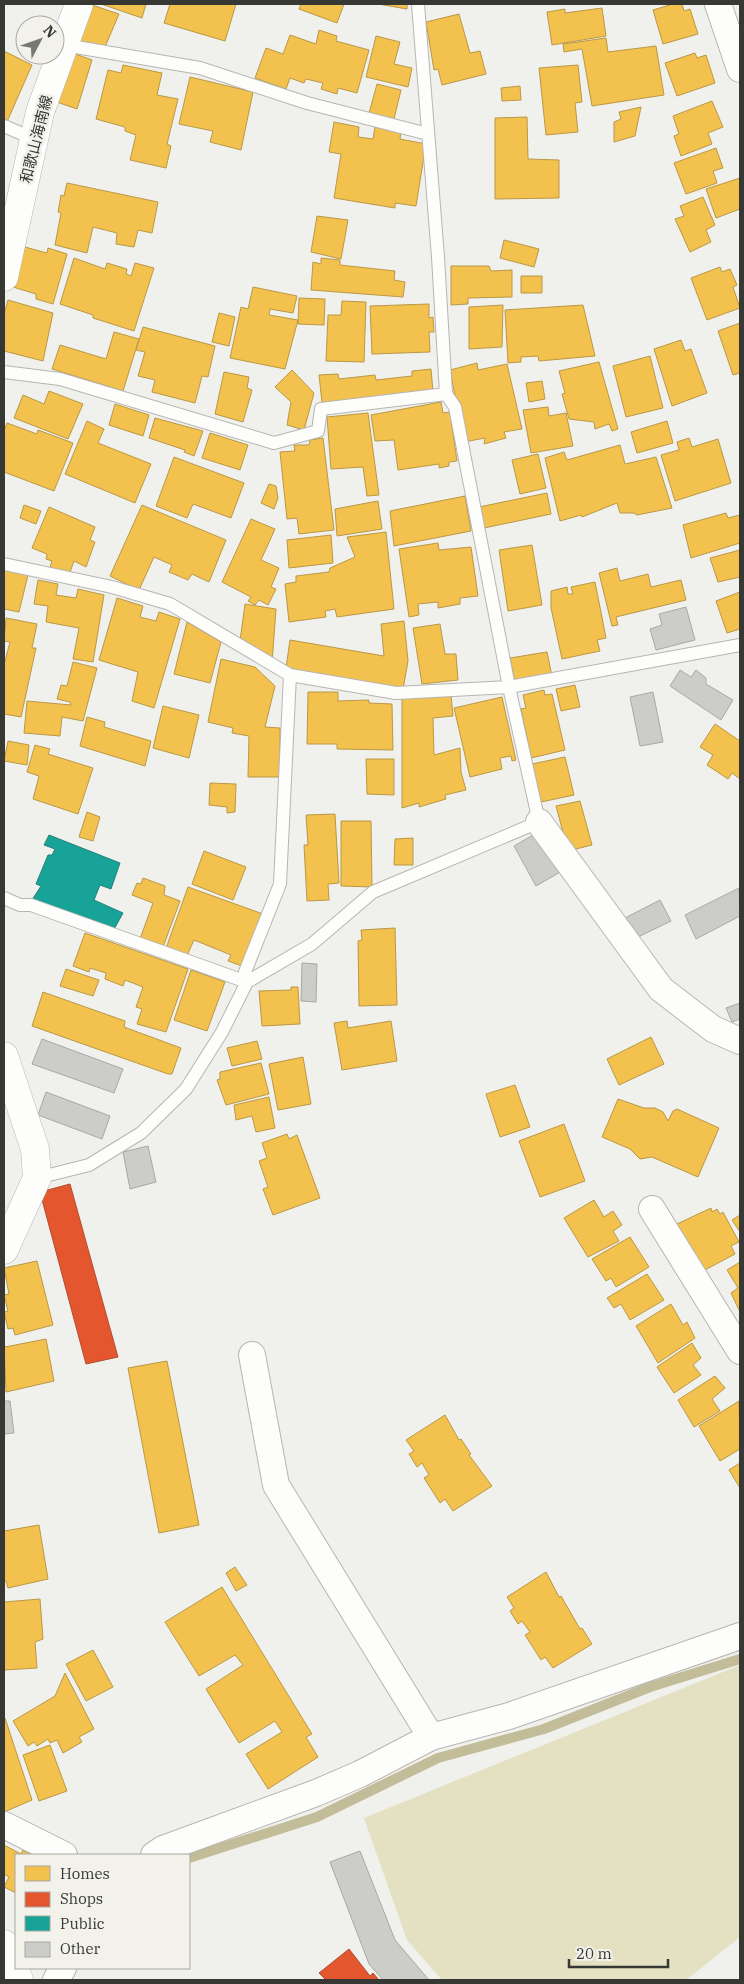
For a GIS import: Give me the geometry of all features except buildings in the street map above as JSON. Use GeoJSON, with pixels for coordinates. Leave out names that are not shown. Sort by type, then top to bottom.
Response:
{"type":"FeatureCollection","features":[{"type":"Feature","properties":{"kind":"main road","name":"和歌山海南線"},"geometry":{"type":"LineString","coordinates":[[65,42],[79,4]]}},
{"type":"Feature","properties":{"kind":"main road","name":"和歌山海南線"},"geometry":{"type":"LineString","coordinates":[[4,277],[40,112],[57,65]]}},
{"type":"Feature","properties":{"kind":"main road"},"geometry":{"type":"LineString","coordinates":[[4,1056],[35,1149],[37,1178],[4,1250]]}},
{"type":"Feature","properties":{"kind":"main road"},"geometry":{"type":"LineString","coordinates":[[4,1944],[19,1980]]}},
{"type":"Feature","properties":{"kind":"street"},"geometry":{"type":"LineString","coordinates":[[718,4],[740,69]]}},
{"type":"Feature","properties":{"kind":"street"},"geometry":{"type":"LineString","coordinates":[[539,822],[661,989],[713,1029],[740,1041]]}},
{"type":"Feature","properties":{"kind":"street"},"geometry":{"type":"LineString","coordinates":[[652,1209],[740,1351]]}},
{"type":"Feature","properties":{"kind":"street"},"geometry":{"type":"LineString","coordinates":[[252,1355],[276,1485],[431,1737]]}},
{"type":"Feature","properties":{"kind":"street"},"geometry":{"type":"LineString","coordinates":[[156,1854],[164,1849],[316,1793],[360,1774],[431,1737],[509,1716],[740,1636]]}},
{"type":"Feature","properties":{"kind":"street"},"geometry":{"type":"LineString","coordinates":[[4,1825],[62,1854]]}},
{"type":"Feature","properties":{"kind":"street"},"geometry":{"type":"LineString","coordinates":[[56,1980],[62,1969]]}},
{"type":"Feature","properties":{"kind":"lane"},"geometry":{"type":"LineString","coordinates":[[37,1178],[89,1165],[141,1133],[186,1089],[222,1032],[247,982],[312,944],[373,892],[539,822],[509,687],[454,406],[446,394],[418,4]]}},
{"type":"Feature","properties":{"kind":"lane"},"geometry":{"type":"LineString","coordinates":[[65,45],[200,68],[306,103],[428,134]]}},
{"type":"Feature","properties":{"kind":"lane"},"geometry":{"type":"LineString","coordinates":[[4,126],[34,139]]}},
{"type":"Feature","properties":{"kind":"lane"},"geometry":{"type":"LineString","coordinates":[[4,372],[60,379],[274,442],[318,431],[322,409],[446,394]]}},
{"type":"Feature","properties":{"kind":"lane"},"geometry":{"type":"LineString","coordinates":[[4,564],[112,587],[170,604],[290,675],[396,693],[509,687],[740,645]]}},
{"type":"Feature","properties":{"kind":"lane"},"geometry":{"type":"LineString","coordinates":[[247,982],[244,972],[280,884],[290,675]]}},
{"type":"Feature","properties":{"kind":"lane"},"geometry":{"type":"LineString","coordinates":[[4,898],[20,905],[31,905],[247,982]]}},
{"type":"Feature","properties":{"kind":"shaded area"},"geometry":{"type":"Polygon","coordinates":[[[740,1665],[740,1937],[686,1980],[442,1980],[407,1940],[364,1818],[740,1665]]]}},
{"type":"Feature","properties":{"kind":"waterway"},"geometry":{"type":"LineString","coordinates":[[190,1858],[317,1817],[438,1758],[544,1729],[650,1687],[740,1659]]}}]}
